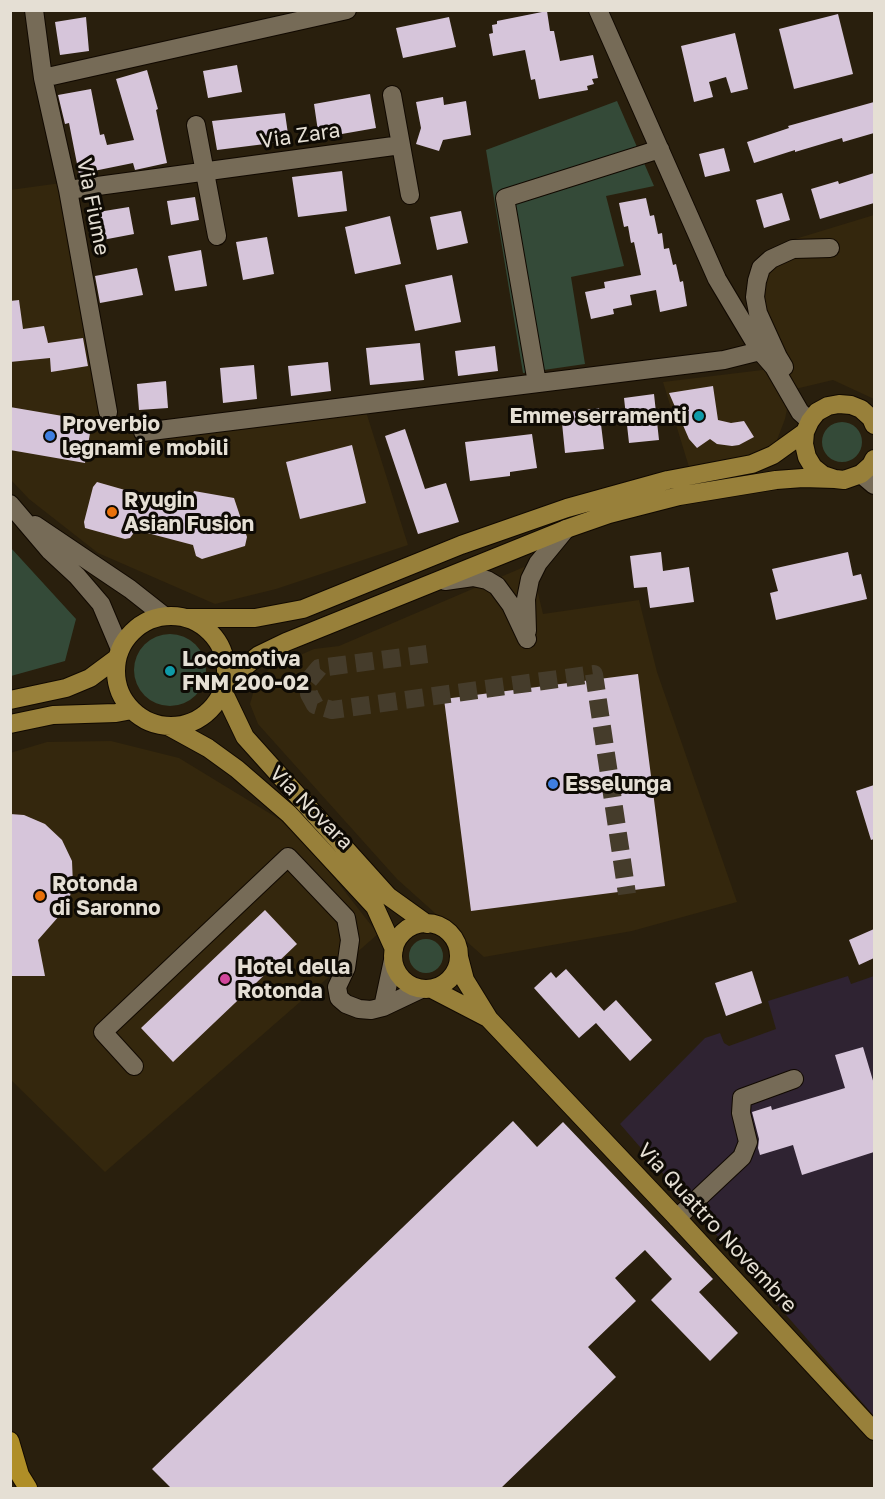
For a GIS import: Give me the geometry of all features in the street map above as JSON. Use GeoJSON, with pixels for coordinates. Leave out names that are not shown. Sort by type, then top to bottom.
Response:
{"type":"FeatureCollection","features":[{"type":"Feature","properties":{"kind":"highway"},"geometry":{"type":"LineString","coordinates":[[10,1441],[20,1475],[28,1488]]}},
{"type":"Feature","properties":{"kind":"main road"},"geometry":{"type":"LineString","coordinates":[[10,700],[66,688],[90,678],[118,654],[130,633],[145,621],[163,615],[189,618],[255,618],[303,609],[461,545],[567,508],[668,480],[752,464],[773,454],[805,421],[828,406],[850,405],[861,409],[873,421]]}},
{"type":"Feature","properties":{"kind":"main road"},"geometry":{"type":"LineString","coordinates":[[805,421],[804,444],[810,462],[823,475],[835,479]]}},
{"type":"Feature","properties":{"kind":"main road"},"geometry":{"type":"LineString","coordinates":[[118,654],[116,677],[121,695],[132,710],[155,724],[168,726],[186,724],[201,717],[214,706],[224,687],[259,655],[432,582],[567,529],[609,514],[679,496],[776,480],[853,478],[871,470]]}},
{"type":"Feature","properties":{"kind":"main road"},"geometry":{"type":"LineString","coordinates":[[189,618],[207,628],[220,643],[226,663],[224,687]]}},
{"type":"Feature","properties":{"kind":"main road","name":"Via Novara"},"geometry":{"type":"LineString","coordinates":[[224,687],[245,737],[388,896],[427,924],[444,929],[452,937],[458,946],[465,980],[489,1019],[526,1057]]}},
{"type":"Feature","properties":{"kind":"main road"},"geometry":{"type":"LineString","coordinates":[[10,724],[53,715],[116,713],[132,710]]}},
{"type":"Feature","properties":{"kind":"main road","name":"Via Novara"},"geometry":{"type":"LineString","coordinates":[[168,726],[208,748],[237,769],[289,814],[375,907],[393,955],[396,970],[402,979],[411,986],[427,989],[489,1019]]}},
{"type":"Feature","properties":{"kind":"main road"},"geometry":{"type":"LineString","coordinates":[[393,955],[404,931],[414,926],[427,924]]}},
{"type":"Feature","properties":{"kind":"main road"},"geometry":{"type":"LineString","coordinates":[[427,989],[443,985],[451,978],[457,968],[459,957]]}},
{"type":"Feature","properties":{"kind":"main road","name":"Via Quattro Novembre"},"geometry":{"type":"LineString","coordinates":[[526,1057],[874,1431]]}},
{"type":"Feature","properties":{"kind":"street","name":"Via Fiume"},"geometry":{"type":"LineString","coordinates":[[34,10],[43,78],[68,190],[108,412]]}},
{"type":"Feature","properties":{"kind":"street"},"geometry":{"type":"LineString","coordinates":[[43,78],[348,10]]}},
{"type":"Feature","properties":{"kind":"street"},"geometry":{"type":"LineString","coordinates":[[598,10],[717,279],[760,351],[774,367],[805,421]]}},
{"type":"Feature","properties":{"kind":"street"},"geometry":{"type":"LineString","coordinates":[[392,95],[410,195]]}},
{"type":"Feature","properties":{"kind":"street"},"geometry":{"type":"LineString","coordinates":[[196,125],[217,236]]}},
{"type":"Feature","properties":{"kind":"street","name":"Via Zara"},"geometry":{"type":"LineString","coordinates":[[68,190],[401,145]]}},
{"type":"Feature","properties":{"kind":"street"},"geometry":{"type":"LineString","coordinates":[[537,383],[505,198],[660,149]]}},
{"type":"Feature","properties":{"kind":"street"},"geometry":{"type":"LineString","coordinates":[[805,421],[790,377],[758,313],[755,297],[757,281],[762,268],[771,259],[784,252],[793,249],[831,248]]}},
{"type":"Feature","properties":{"kind":"street"},"geometry":{"type":"LineString","coordinates":[[143,432],[724,360],[760,351]]}},
{"type":"Feature","properties":{"kind":"street"},"geometry":{"type":"LineString","coordinates":[[10,504],[40,540],[101,604],[118,654]]}},
{"type":"Feature","properties":{"kind":"street"},"geometry":{"type":"LineString","coordinates":[[27,522],[45,531],[130,589],[163,615]]}},
{"type":"Feature","properties":{"kind":"street"},"geometry":{"type":"LineString","coordinates":[[432,582],[473,577],[492,583],[497,586],[511,605],[527,639],[526,599],[530,579],[538,563],[567,529]]}},
{"type":"Feature","properties":{"kind":"street"},"geometry":{"type":"LineString","coordinates":[[134,1066],[103,1032],[288,857],[346,918],[351,940],[346,968],[337,987],[339,998],[359,1010],[371,1010],[427,989]]}},
{"type":"Feature","properties":{"kind":"street"},"geometry":{"type":"LineString","coordinates":[[382,1007],[393,955]]}},
{"type":"Feature","properties":{"kind":"street"},"geometry":{"type":"LineString","coordinates":[[677,1218],[742,1157],[748,1142],[741,1113],[742,1098],[794,1079]]}},
{"type":"Feature","properties":{"kind":"shaded area"},"geometry":{"type":"Polygon","coordinates":[[[61,183],[104,429],[362,399],[408,545],[276,589],[215,604],[98,553],[29,499],[11,480],[10,190],[61,183]]]}},
{"type":"Feature","properties":{"kind":"shaded area"},"geometry":{"type":"Polygon","coordinates":[[[874,215],[874,399],[833,380],[791,390],[785,419],[777,440],[764,453],[744,460],[712,462],[689,467],[663,382],[779,368],[759,330],[764,257],[782,243],[874,215]]]}},
{"type":"Feature","properties":{"kind":"shaded area"},"geometry":{"type":"Polygon","coordinates":[[[531,564],[543,614],[639,600],[657,672],[737,902],[632,931],[484,957],[397,879],[258,724],[250,704],[256,683],[270,668],[314,649],[339,646],[531,564]]]}},
{"type":"Feature","properties":{"kind":"shaded area"},"geometry":{"type":"Polygon","coordinates":[[[111,741],[179,758],[297,830],[378,934],[105,1172],[11,1080],[10,753],[47,742],[111,741]]]}},
{"type":"Feature","properties":{"kind":"shaded area"},"geometry":{"type":"Polygon","coordinates":[[[848,976],[851,984],[874,976],[874,1416],[620,1124],[705,1038],[720,1033],[724,1043],[729,1046],[776,1029],[768,1001],[848,976]]]}},
{"type":"Feature","properties":{"kind":"green space"},"geometry":{"type":"Polygon","coordinates":[[[617,101],[654,186],[606,196],[624,266],[571,277],[585,364],[523,373],[486,150],[617,101]]]}},
{"type":"Feature","properties":{"kind":"green space"},"geometry":{"type":"Polygon","coordinates":[[[842,422],[850,423],[856,428],[861,434],[861,450],[856,456],[850,461],[842,462],[834,461],[828,456],[823,450],[822,442],[823,434],[828,428],[834,423],[842,422]]]}},
{"type":"Feature","properties":{"kind":"green space"},"geometry":{"type":"Polygon","coordinates":[[[11,548],[76,619],[65,661],[11,676],[11,548]]]}},
{"type":"Feature","properties":{"kind":"green space"},"geometry":{"type":"Polygon","coordinates":[[[170,634],[190,640],[200,650],[206,670],[200,690],[190,700],[170,706],[150,700],[140,690],[134,670],[140,650],[150,640],[170,634]]]}},
{"type":"Feature","properties":{"kind":"green space"},"geometry":{"type":"Polygon","coordinates":[[[426,939],[438,944],[443,956],[438,968],[426,973],[414,968],[409,956],[414,944],[426,939]]]}},
{"type":"Feature","properties":{"kind":"building"},"geometry":{"type":"Polygon","coordinates":[[[547,11],[550,31],[554,31],[560,61],[593,55],[598,78],[592,79],[594,84],[587,86],[588,90],[539,99],[535,79],[531,80],[525,50],[493,56],[489,34],[493,33],[492,25],[497,24],[497,21],[547,11]]]}},
{"type":"Feature","properties":{"kind":"building"},"geometry":{"type":"Polygon","coordinates":[[[838,14],[853,74],[794,89],[779,29],[838,14]]]}},
{"type":"Feature","properties":{"kind":"building"},"geometry":{"type":"Polygon","coordinates":[[[86,17],[89,51],[60,55],[55,22],[86,17]]]}},
{"type":"Feature","properties":{"kind":"building"},"geometry":{"type":"Polygon","coordinates":[[[449,17],[456,47],[403,58],[396,28],[449,17]]]}},
{"type":"Feature","properties":{"kind":"building"},"geometry":{"type":"Polygon","coordinates":[[[735,33],[748,89],[731,93],[726,77],[709,82],[713,97],[694,102],[681,46],[735,33]]]}},
{"type":"Feature","properties":{"kind":"building"},"geometry":{"type":"Polygon","coordinates":[[[237,65],[242,92],[208,98],[203,71],[237,65]]]}},
{"type":"Feature","properties":{"kind":"building"},"geometry":{"type":"Polygon","coordinates":[[[147,70],[158,109],[156,110],[167,163],[135,170],[133,163],[79,174],[69,123],[65,124],[58,95],[91,89],[100,135],[104,134],[107,145],[134,140],[116,79],[147,70]]]}},
{"type":"Feature","properties":{"kind":"building"},"geometry":{"type":"Polygon","coordinates":[[[370,94],[376,128],[319,138],[314,104],[370,94]]]}},
{"type":"Feature","properties":{"kind":"building"},"geometry":{"type":"Polygon","coordinates":[[[443,97],[444,105],[466,101],[471,135],[443,140],[439,151],[416,144],[421,128],[416,102],[443,97]]]}},
{"type":"Feature","properties":{"kind":"building"},"geometry":{"type":"Polygon","coordinates":[[[874,102],[874,133],[843,142],[842,138],[754,163],[747,142],[789,128],[788,126],[874,102]]]}},
{"type":"Feature","properties":{"kind":"building"},"geometry":{"type":"Polygon","coordinates":[[[285,113],[289,141],[217,150],[212,121],[285,113]]]}},
{"type":"Feature","properties":{"kind":"building"},"geometry":{"type":"Polygon","coordinates":[[[724,148],[730,171],[705,177],[699,154],[724,148]]]}},
{"type":"Feature","properties":{"kind":"building"},"geometry":{"type":"Polygon","coordinates":[[[342,171],[347,211],[298,217],[292,177],[342,171]]]}},
{"type":"Feature","properties":{"kind":"building"},"geometry":{"type":"Polygon","coordinates":[[[874,173],[874,203],[820,219],[811,189],[838,181],[839,184],[874,173]]]}},
{"type":"Feature","properties":{"kind":"building"},"geometry":{"type":"Polygon","coordinates":[[[782,193],[790,220],[764,228],[756,200],[782,193]]]}},
{"type":"Feature","properties":{"kind":"building"},"geometry":{"type":"Polygon","coordinates":[[[195,197],[199,220],[171,225],[167,201],[195,197]]]}},
{"type":"Feature","properties":{"kind":"building"},"geometry":{"type":"Polygon","coordinates":[[[646,198],[650,216],[654,215],[658,234],[662,233],[664,249],[669,248],[680,282],[683,281],[687,306],[660,312],[656,290],[630,295],[632,305],[613,309],[614,314],[591,319],[585,292],[605,288],[604,282],[641,275],[634,242],[631,243],[628,226],[624,227],[619,203],[646,198]]]}},
{"type":"Feature","properties":{"kind":"building"},"geometry":{"type":"Polygon","coordinates":[[[129,207],[134,234],[97,241],[92,213],[129,207]]]}},
{"type":"Feature","properties":{"kind":"building"},"geometry":{"type":"Polygon","coordinates":[[[461,211],[468,243],[437,250],[430,217],[461,211]]]}},
{"type":"Feature","properties":{"kind":"building"},"geometry":{"type":"Polygon","coordinates":[[[390,216],[401,264],[355,274],[345,227],[390,216]]]}},
{"type":"Feature","properties":{"kind":"building"},"geometry":{"type":"Polygon","coordinates":[[[267,237],[274,274],[243,280],[236,242],[267,237]]]}},
{"type":"Feature","properties":{"kind":"building"},"geometry":{"type":"Polygon","coordinates":[[[201,250],[207,286],[175,291],[168,256],[201,250]]]}},
{"type":"Feature","properties":{"kind":"building"},"geometry":{"type":"Polygon","coordinates":[[[137,268],[143,295],[100,303],[95,276],[137,268]]]}},
{"type":"Feature","properties":{"kind":"building"},"geometry":{"type":"Polygon","coordinates":[[[452,275],[461,322],[415,331],[405,285],[452,275]]]}},
{"type":"Feature","properties":{"kind":"building"},"geometry":{"type":"Polygon","coordinates":[[[19,300],[23,329],[44,326],[48,343],[83,338],[88,366],[51,372],[50,358],[10,362],[10,301],[19,300]]]}},
{"type":"Feature","properties":{"kind":"building"},"geometry":{"type":"Polygon","coordinates":[[[420,343],[424,380],[370,385],[366,348],[420,343]]]}},
{"type":"Feature","properties":{"kind":"building"},"geometry":{"type":"Polygon","coordinates":[[[495,346],[498,371],[458,376],[455,351],[495,346]]]}},
{"type":"Feature","properties":{"kind":"building"},"geometry":{"type":"Polygon","coordinates":[[[328,362],[331,391],[291,396],[288,366],[328,362]]]}},
{"type":"Feature","properties":{"kind":"building"},"geometry":{"type":"Polygon","coordinates":[[[254,365],[257,399],[223,403],[220,368],[254,365]]]}},
{"type":"Feature","properties":{"kind":"building"},"geometry":{"type":"Polygon","coordinates":[[[166,381],[168,408],[139,410],[137,384],[166,381]]]}},
{"type":"Feature","properties":{"kind":"building","name":"Emme serramenti"},"geometry":{"type":"Polygon","coordinates":[[[713,386],[718,420],[731,423],[744,421],[754,437],[732,446],[717,444],[710,439],[697,448],[689,439],[669,393],[713,386]]]}},
{"type":"Feature","properties":{"kind":"building"},"geometry":{"type":"Polygon","coordinates":[[[654,394],[659,440],[629,443],[624,398],[654,394]]]}},
{"type":"Feature","properties":{"kind":"building","name":"Proverbio legnami e mobili"},"geometry":{"type":"Polygon","coordinates":[[[10,407],[92,421],[85,463],[10,450],[10,407]]]}},
{"type":"Feature","properties":{"kind":"building"},"geometry":{"type":"Polygon","coordinates":[[[599,408],[604,449],[565,453],[561,413],[599,408]]]}},
{"type":"Feature","properties":{"kind":"building"},"geometry":{"type":"Polygon","coordinates":[[[405,429],[425,489],[446,483],[459,522],[418,534],[385,436],[405,429]]]}},
{"type":"Feature","properties":{"kind":"building"},"geometry":{"type":"Polygon","coordinates":[[[532,434],[537,468],[510,472],[510,476],[470,481],[465,442],[532,434]]]}},
{"type":"Feature","properties":{"kind":"building"},"geometry":{"type":"Polygon","coordinates":[[[352,445],[366,503],[300,519],[286,462],[352,445]]]}},
{"type":"Feature","properties":{"kind":"building"},"geometry":{"type":"Polygon","coordinates":[[[97,482],[139,494],[148,504],[163,499],[189,505],[194,491],[234,498],[247,537],[245,546],[202,559],[196,556],[193,545],[136,530],[130,538],[125,539],[85,528],[84,522],[93,487],[97,482]]]}},
{"type":"Feature","properties":{"kind":"building"},"geometry":{"type":"Polygon","coordinates":[[[661,552],[663,571],[689,567],[694,602],[650,608],[647,587],[634,588],[630,556],[661,552]]]}},
{"type":"Feature","properties":{"kind":"building"},"geometry":{"type":"Polygon","coordinates":[[[848,552],[853,576],[861,574],[867,599],[776,620],[770,593],[778,591],[772,569],[848,552]]]}},
{"type":"Feature","properties":{"kind":"building","name":"Esselunga"},"geometry":{"type":"Polygon","coordinates":[[[638,674],[665,886],[471,911],[444,699],[638,674]]]}},
{"type":"Feature","properties":{"kind":"building"},"geometry":{"type":"Polygon","coordinates":[[[874,785],[874,839],[871,840],[856,791],[874,785]]]}},
{"type":"Feature","properties":{"kind":"building","name":"Rotonda di Saronno"},"geometry":{"type":"Polygon","coordinates":[[[10,814],[24,815],[45,824],[62,840],[72,861],[73,885],[67,907],[38,940],[45,976],[10,976],[10,814]]]}},
{"type":"Feature","properties":{"kind":"building"},"geometry":{"type":"Polygon","coordinates":[[[265,910],[297,944],[173,1062],[141,1028],[265,910]]]}},
{"type":"Feature","properties":{"kind":"building"},"geometry":{"type":"Polygon","coordinates":[[[874,929],[874,958],[859,965],[849,940],[874,929]]]}},
{"type":"Feature","properties":{"kind":"building"},"geometry":{"type":"Polygon","coordinates":[[[566,969],[604,1011],[616,1000],[652,1040],[630,1061],[596,1023],[579,1038],[534,988],[551,972],[556,978],[566,969]]]}},
{"type":"Feature","properties":{"kind":"building"},"geometry":{"type":"Polygon","coordinates":[[[752,971],[762,1003],[726,1016],[715,983],[752,971]]]}},
{"type":"Feature","properties":{"kind":"building"},"geometry":{"type":"Polygon","coordinates":[[[863,1047],[874,1084],[874,1152],[802,1175],[793,1145],[760,1155],[759,1139],[752,1112],[771,1106],[772,1110],[845,1088],[835,1055],[863,1047]]]}},
{"type":"Feature","properties":{"kind":"building"},"geometry":{"type":"Polygon","coordinates":[[[513,1121],[537,1147],[563,1122],[713,1279],[699,1292],[738,1333],[710,1361],[651,1300],[672,1279],[645,1250],[615,1278],[636,1301],[588,1347],[616,1377],[501,1488],[171,1488],[152,1469],[513,1121]]]}},
{"type":"Feature","properties":{"kind":"tunnel"},"geometry":{"type":"LineString","coordinates":[[427,654],[319,668],[309,680],[309,694],[315,705],[332,710],[594,674],[627,894]]}},
{"type":"Feature","properties":{"kind":"place","name":"Emme serramenti"},"geometry":{"type":"Point","coordinates":[699,416]}},
{"type":"Feature","properties":{"kind":"place","name":"Proverbio legnami e mobili"},"geometry":{"type":"Point","coordinates":[50,436]}},
{"type":"Feature","properties":{"kind":"place","name":"Ryugin Asian Fusion"},"geometry":{"type":"Point","coordinates":[112,512]}},
{"type":"Feature","properties":{"kind":"place","name":"Locomotiva FNM 200-02"},"geometry":{"type":"Point","coordinates":[170,671]}},
{"type":"Feature","properties":{"kind":"place","name":"Esselunga"},"geometry":{"type":"Point","coordinates":[553,784]}},
{"type":"Feature","properties":{"kind":"place","name":"Rotonda di Saronno"},"geometry":{"type":"Point","coordinates":[40,896]}},
{"type":"Feature","properties":{"kind":"place","name":"Hotel della Rotonda"},"geometry":{"type":"Point","coordinates":[225,979]}}]}
